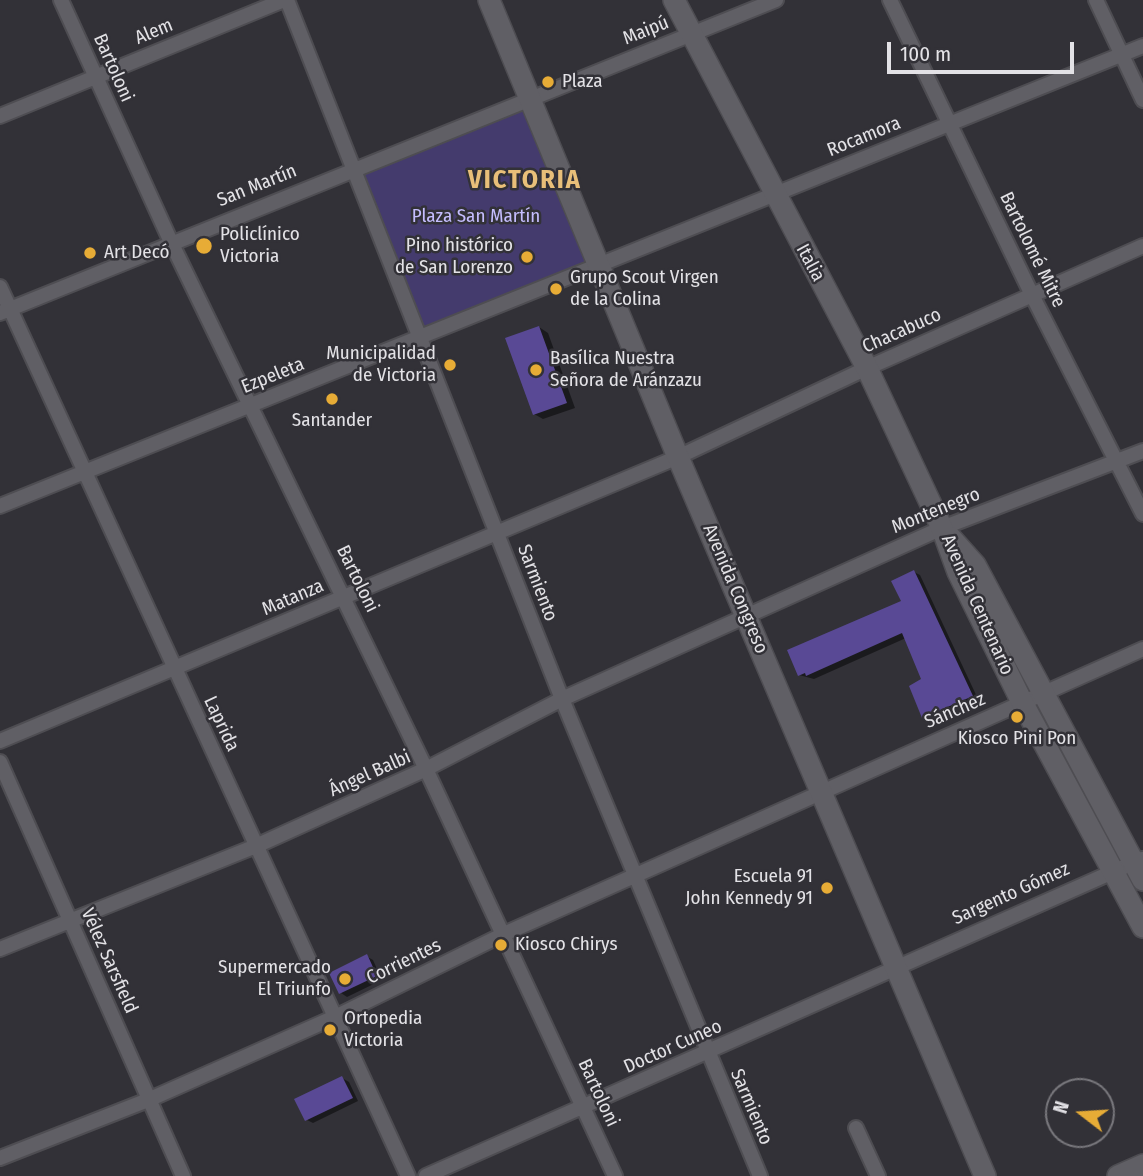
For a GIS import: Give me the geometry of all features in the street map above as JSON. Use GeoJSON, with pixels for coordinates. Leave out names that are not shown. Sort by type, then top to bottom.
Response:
{"type":"FeatureCollection","features":[{"type":"Feature","properties":{"kind":"street","name":"Bartoloni"},"geometry":{"type":"LineString","coordinates":[[61,0],[171,242],[426,769],[615,1176]]}},
{"type":"Feature","properties":{"kind":"street","name":"Alem"},"geometry":{"type":"LineString","coordinates":[[0,116],[286,0]]}},
{"type":"Feature","properties":{"kind":"street","name":"Sarmiento"},"geometry":{"type":"LineString","coordinates":[[286,0],[562,699],[707,1054],[760,1176]]}},
{"type":"Feature","properties":{"kind":"street","name":"Avenida Congreso"},"geometry":{"type":"LineString","coordinates":[[489,0],[678,457],[747,613],[985,1176]]}},
{"type":"Feature","properties":{"kind":"street","name":"Italia"},"geometry":{"type":"LineString","coordinates":[[674,0],[773,195],[867,368],[942,528]]}},
{"type":"Feature","properties":{"kind":"street","name":"Maipú"},"geometry":{"type":"LineString","coordinates":[[530,99],[776,0]]}},
{"type":"Feature","properties":{"kind":"street","name":"Bartolomé Mitre"},"geometry":{"type":"LineString","coordinates":[[890,0],[1032,295],[1143,514]]}},
{"type":"Feature","properties":{"kind":"street"},"geometry":{"type":"LineString","coordinates":[[1096,0],[1143,100]]}},
{"type":"Feature","properties":{"kind":"street","name":"Rocamora"},"geometry":{"type":"LineString","coordinates":[[598,265],[1143,46]]}},
{"type":"Feature","properties":{"kind":"street","name":"San Martín"},"geometry":{"type":"LineString","coordinates":[[5,311],[530,99]]}},
{"type":"Feature","properties":{"kind":"street","name":"Chacabuco"},"geometry":{"type":"LineString","coordinates":[[678,457],[867,368],[1143,246]]}},
{"type":"Feature","properties":{"kind":"street","name":"Ezpeleta"},"geometry":{"type":"LineString","coordinates":[[0,506],[598,265]]}},
{"type":"Feature","properties":{"kind":"street","name":"Laprida"},"geometry":{"type":"LineString","coordinates":[[0,288],[5,311],[85,472],[408,1176]]}},
{"type":"Feature","properties":{"kind":"street","name":"Montenegro"},"geometry":{"type":"LineString","coordinates":[[747,613],[942,528],[1118,463],[1143,451]]}},
{"type":"Feature","properties":{"kind":"street","name":"Matanza"},"geometry":{"type":"LineString","coordinates":[[0,741],[678,457]]}},
{"type":"Feature","properties":{"kind":"street","name":"Avenida Centenario"},"geometry":{"type":"LineString","coordinates":[[942,528],[975,565],[1140,867]]}},
{"type":"Feature","properties":{"kind":"street","name":"Avenida Centenario"},"geometry":{"type":"LineString","coordinates":[[942,528],[958,572],[1022,702],[1143,928]]}},
{"type":"Feature","properties":{"kind":"street","name":"Ángel Balbi"},"geometry":{"type":"LineString","coordinates":[[0,949],[257,846],[426,769],[562,699],[747,613]]}},
{"type":"Feature","properties":{"kind":"street","name":"Sánchez"},"geometry":{"type":"LineString","coordinates":[[821,790],[1143,649]]}},
{"type":"Feature","properties":{"kind":"street","name":"Vélez Sarsfield"},"geometry":{"type":"LineString","coordinates":[[0,762],[183,1176]]}},
{"type":"Feature","properties":{"kind":"street","name":"Corrientes"},"geometry":{"type":"LineString","coordinates":[[0,1158],[148,1100],[335,1017],[504,934],[821,790]]}},
{"type":"Feature","properties":{"kind":"street","name":"Sargento Gómez"},"geometry":{"type":"LineString","coordinates":[[895,966],[1112,870],[1140,867]]}},
{"type":"Feature","properties":{"kind":"street","name":"Doctor Cuneo"},"geometry":{"type":"LineString","coordinates":[[426,1176],[707,1054],[895,966]]}},
{"type":"Feature","properties":{"kind":"street"},"geometry":{"type":"LineString","coordinates":[[856,1128],[877,1176]]}},
{"type":"Feature","properties":{"kind":"street"},"geometry":{"type":"LineString","coordinates":[[1118,1176],[1143,1165]]}},
{"type":"Feature","properties":{"kind":"green space","name":"Plaza San Martín"},"geometry":{"type":"Polygon","coordinates":[[[530,98],[599,265],[419,338],[352,169],[530,98]]]}},
{"type":"Feature","properties":{"kind":"building","name":"Basílica Nuestra Señora de Aránzazu"},"geometry":{"type":"Polygon","coordinates":[[[539,326],[567,403],[533,415],[505,338],[539,326]]]}},
{"type":"Feature","properties":{"kind":"building"},"geometry":{"type":"Polygon","coordinates":[[[914,570],[973,696],[922,718],[909,686],[921,679],[902,633],[806,676],[805,673],[798,676],[787,650],[901,601],[891,581],[914,570]]]}},
{"type":"Feature","properties":{"kind":"building"},"geometry":{"type":"Polygon","coordinates":[[[367,954],[377,976],[339,994],[329,973],[367,954]]]}},
{"type":"Feature","properties":{"kind":"building"},"geometry":{"type":"Polygon","coordinates":[[[342,1076],[353,1098],[305,1121],[294,1099],[342,1076]]]}},
{"type":"Feature","properties":{"kind":"place","name":"Plaza"},"geometry":{"type":"Point","coordinates":[548,82]}},
{"type":"Feature","properties":{"kind":"place","name":"Policlínico Victoria"},"geometry":{"type":"Point","coordinates":[204,246]}},
{"type":"Feature","properties":{"kind":"place","name":"Art Decó"},"geometry":{"type":"Point","coordinates":[90,253]}},
{"type":"Feature","properties":{"kind":"place","name":"Pino histórico de San Lorenzo"},"geometry":{"type":"Point","coordinates":[527,257]}},
{"type":"Feature","properties":{"kind":"place","name":"Grupo Scout Virgen de la Colina"},"geometry":{"type":"Point","coordinates":[556,289]}},
{"type":"Feature","properties":{"kind":"place","name":"Municipalidad de Victoria"},"geometry":{"type":"Point","coordinates":[450,365]}},
{"type":"Feature","properties":{"kind":"place","name":"Basílica Nuestra Señora de Aránzazu"},"geometry":{"type":"Point","coordinates":[536,370]}},
{"type":"Feature","properties":{"kind":"place","name":"Santander"},"geometry":{"type":"Point","coordinates":[332,399]}},
{"type":"Feature","properties":{"kind":"place","name":"Kiosco Pini Pon"},"geometry":{"type":"Point","coordinates":[1017,717]}},
{"type":"Feature","properties":{"kind":"place","name":"Escuela 91 John Kennedy 91"},"geometry":{"type":"Point","coordinates":[827,888]}},
{"type":"Feature","properties":{"kind":"place","name":"Kiosco Chirys"},"geometry":{"type":"Point","coordinates":[501,945]}},
{"type":"Feature","properties":{"kind":"place","name":"Supermercado El Triunfo"},"geometry":{"type":"Point","coordinates":[345,979]}},
{"type":"Feature","properties":{"kind":"place","name":"Ortopedia Victoria"},"geometry":{"type":"Point","coordinates":[330,1030]}},
{"type":"Feature","properties":{"kind":"district","name":"VICTORIA"},"geometry":{"type":"Point","coordinates":[525,181]}}]}
